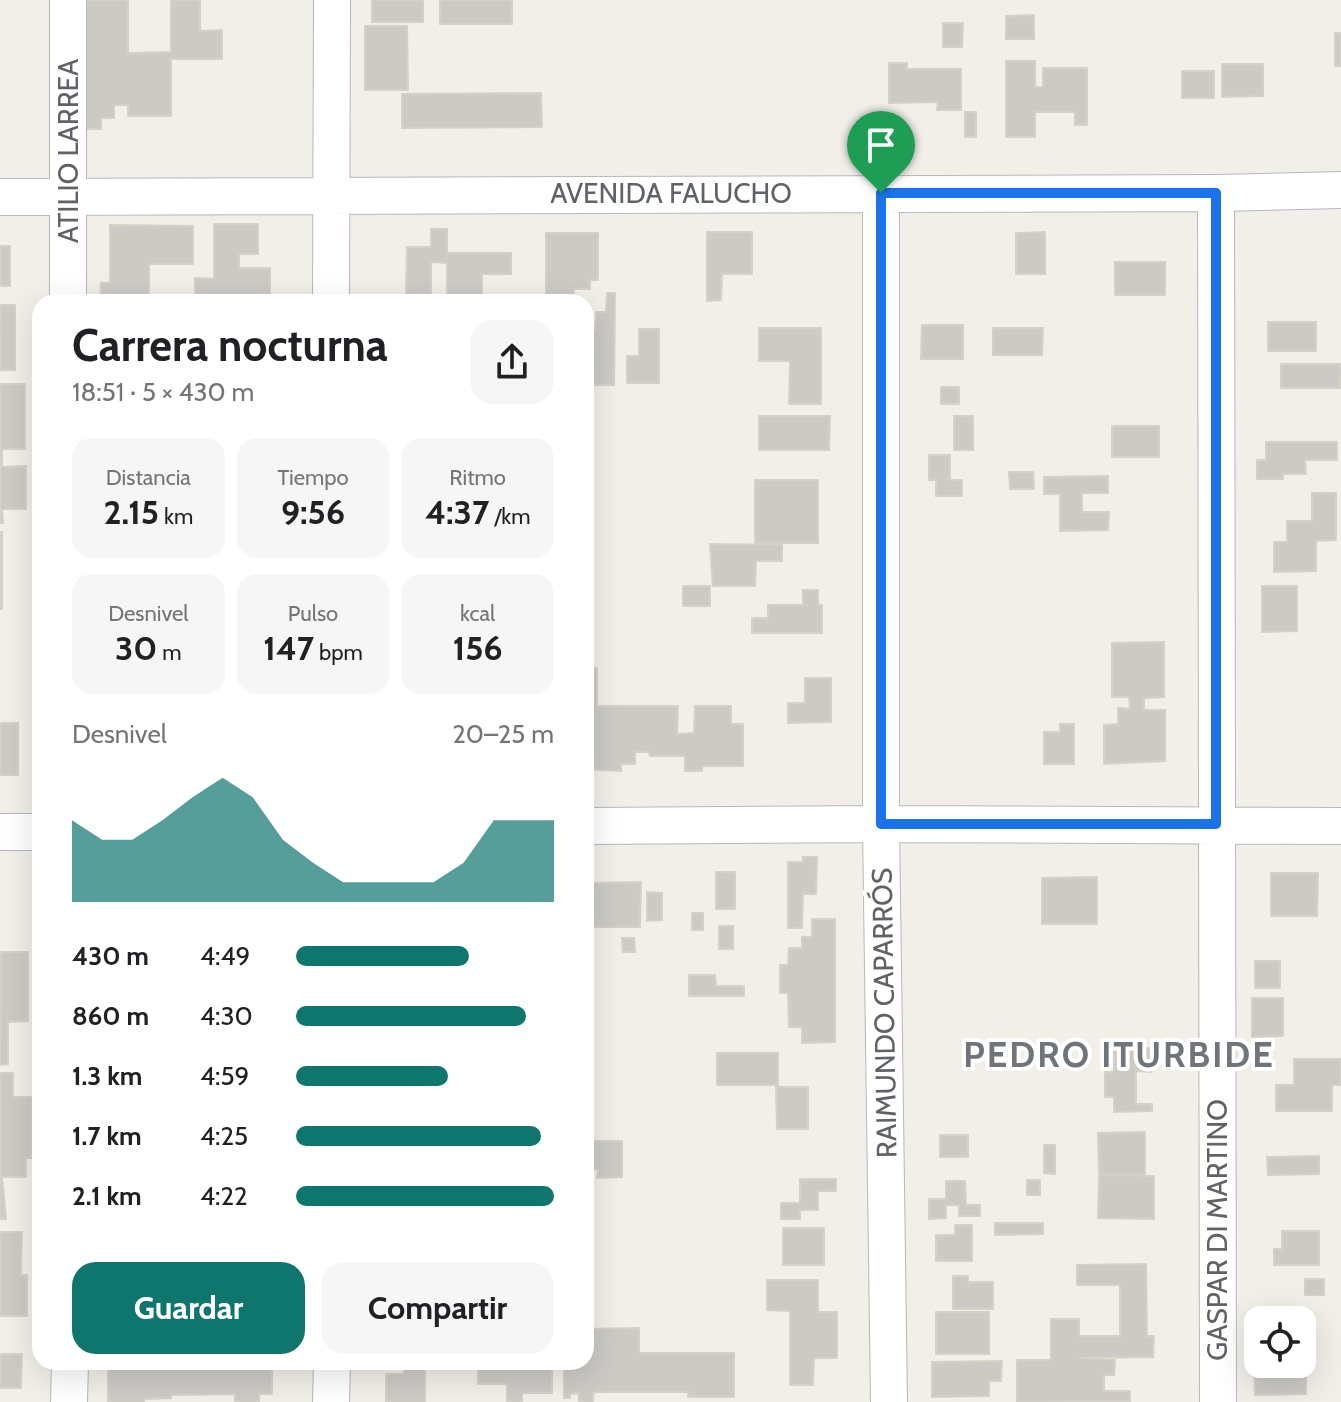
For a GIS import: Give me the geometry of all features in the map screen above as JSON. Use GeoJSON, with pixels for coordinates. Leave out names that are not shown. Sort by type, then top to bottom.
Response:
{"type":"FeatureCollection","features":[{"type":"Feature","properties":{"kind":"street","name":"ATILIO LARREA"},"geometry":{"type":"LineString","coordinates":[[68,0],[68,294]]}},
{"type":"Feature","properties":{"kind":"street"},"geometry":{"type":"LineString","coordinates":[[331,294],[332,0]]}},
{"type":"Feature","properties":{"kind":"street","name":"AVENIDA FALUCHO"},"geometry":{"type":"LineString","coordinates":[[0,197],[1341,190]]}},
{"type":"Feature","properties":{"kind":"street","name":"RAIMUNDO CAPARRÓS"},"geometry":{"type":"LineString","coordinates":[[881,193],[881,824],[889,1402]]}},
{"type":"Feature","properties":{"kind":"street","name":"GASPAR DI MARTINO"},"geometry":{"type":"LineString","coordinates":[[1216,193],[1218,1402]]}},
{"type":"Feature","properties":{"kind":"street"},"geometry":{"type":"LineString","coordinates":[[594,826],[1341,826]]}},
{"type":"Feature","properties":{"kind":"street"},"geometry":{"type":"LineString","coordinates":[[0,832],[32,832]]}},
{"type":"Feature","properties":{"kind":"street"},"geometry":{"type":"LineString","coordinates":[[69,1402],[70,1370]]}},
{"type":"Feature","properties":{"kind":"street"},"geometry":{"type":"LineString","coordinates":[[331,1402],[332,1370]]}},
{"type":"Feature","properties":{"kind":"building"},"geometry":{"type":"Polygon","coordinates":[[[79,0],[128,0],[128,53],[171,52],[171,0],[200,0],[200,31],[222,30],[222,59],[171,59],[171,116],[128,116],[128,105],[114,105],[114,118],[101,118],[101,129],[79,129],[79,0]]]}},
{"type":"Feature","properties":{"kind":"building"},"geometry":{"type":"Polygon","coordinates":[[[372,0],[423,0],[423,22],[372,22],[372,0]]]}},
{"type":"Feature","properties":{"kind":"building"},"geometry":{"type":"Polygon","coordinates":[[[440,0],[512,0],[512,24],[440,24],[440,0]]]}},
{"type":"Feature","properties":{"kind":"building"},"geometry":{"type":"Polygon","coordinates":[[[1034,15],[1034,39],[1006,39],[1006,16],[1034,15]]]}},
{"type":"Feature","properties":{"kind":"building"},"geometry":{"type":"Polygon","coordinates":[[[943,23],[963,23],[962,47],[943,47],[943,23]]]}},
{"type":"Feature","properties":{"kind":"building"},"geometry":{"type":"Polygon","coordinates":[[[365,26],[407,26],[408,90],[365,90],[365,26]]]}},
{"type":"Feature","properties":{"kind":"building"},"geometry":{"type":"Polygon","coordinates":[[[1335,33],[1341,33],[1341,66],[1335,66],[1335,33]]]}},
{"type":"Feature","properties":{"kind":"building"},"geometry":{"type":"Polygon","coordinates":[[[1006,61],[1035,61],[1035,87],[1043,87],[1043,68],[1087,68],[1087,125],[1075,125],[1075,112],[1035,112],[1035,137],[1006,137],[1006,61]]]}},
{"type":"Feature","properties":{"kind":"building"},"geometry":{"type":"Polygon","coordinates":[[[889,63],[907,63],[907,69],[961,69],[961,110],[937,110],[938,102],[889,103],[889,63]]]}},
{"type":"Feature","properties":{"kind":"building"},"geometry":{"type":"Polygon","coordinates":[[[1222,64],[1263,64],[1263,96],[1222,97],[1222,64]]]}},
{"type":"Feature","properties":{"kind":"building"},"geometry":{"type":"Polygon","coordinates":[[[1182,71],[1214,71],[1214,98],[1182,98],[1182,71]]]}},
{"type":"Feature","properties":{"kind":"building"},"geometry":{"type":"Polygon","coordinates":[[[541,93],[542,127],[402,128],[402,94],[541,93]]]}},
{"type":"Feature","properties":{"kind":"building"},"geometry":{"type":"Polygon","coordinates":[[[965,112],[976,112],[976,137],[965,137],[965,112]]]}},
{"type":"Feature","properties":{"kind":"building"},"geometry":{"type":"Polygon","coordinates":[[[214,224],[258,224],[258,254],[239,254],[239,268],[270,268],[270,294],[195,294],[195,278],[214,279],[214,224]]]}},
{"type":"Feature","properties":{"kind":"building"},"geometry":{"type":"Polygon","coordinates":[[[110,225],[193,226],[193,264],[149,264],[149,294],[100,294],[101,283],[110,283],[110,225]]]}},
{"type":"Feature","properties":{"kind":"building"},"geometry":{"type":"Polygon","coordinates":[[[431,229],[447,229],[447,253],[511,253],[511,274],[482,274],[482,294],[447,294],[447,263],[431,262],[431,294],[406,294],[407,247],[431,247],[431,229]]]}},
{"type":"Feature","properties":{"kind":"building"},"geometry":{"type":"Polygon","coordinates":[[[707,232],[752,232],[752,274],[722,274],[721,300],[707,301],[707,232]]]}},
{"type":"Feature","properties":{"kind":"building"},"geometry":{"type":"Polygon","coordinates":[[[1045,232],[1045,274],[1016,274],[1016,233],[1045,232]]]}},
{"type":"Feature","properties":{"kind":"building"},"geometry":{"type":"Polygon","coordinates":[[[546,233],[598,233],[598,280],[590,280],[590,289],[574,289],[574,294],[546,294],[546,233]]]}},
{"type":"Feature","properties":{"kind":"building"},"geometry":{"type":"Polygon","coordinates":[[[0,246],[10,246],[10,286],[0,286],[0,246]]]}},
{"type":"Feature","properties":{"kind":"building"},"geometry":{"type":"Polygon","coordinates":[[[1115,262],[1165,262],[1165,295],[1115,295],[1115,262]]]}},
{"type":"Feature","properties":{"kind":"building"},"geometry":{"type":"Polygon","coordinates":[[[607,293],[615,293],[614,385],[594,385],[596,312],[606,312],[607,293]]]}},
{"type":"Feature","properties":{"kind":"building"},"geometry":{"type":"Polygon","coordinates":[[[0,305],[15,305],[15,370],[0,370],[0,305]]]}},
{"type":"Feature","properties":{"kind":"building"},"geometry":{"type":"Polygon","coordinates":[[[1268,322],[1316,322],[1316,351],[1268,351],[1268,322]]]}},
{"type":"Feature","properties":{"kind":"building"},"geometry":{"type":"Polygon","coordinates":[[[922,325],[963,325],[963,359],[921,359],[922,325]]]}},
{"type":"Feature","properties":{"kind":"building"},"geometry":{"type":"Polygon","coordinates":[[[759,328],[821,328],[821,404],[789,404],[790,361],[759,361],[759,328]]]}},
{"type":"Feature","properties":{"kind":"building"},"geometry":{"type":"Polygon","coordinates":[[[993,328],[1043,328],[1042,355],[993,355],[993,328]]]}},
{"type":"Feature","properties":{"kind":"building"},"geometry":{"type":"Polygon","coordinates":[[[639,329],[659,329],[659,383],[627,383],[627,356],[639,356],[639,329]]]}},
{"type":"Feature","properties":{"kind":"building"},"geometry":{"type":"Polygon","coordinates":[[[1281,364],[1341,364],[1340,388],[1281,388],[1281,364]]]}},
{"type":"Feature","properties":{"kind":"building"},"geometry":{"type":"Polygon","coordinates":[[[0,384],[25,384],[25,449],[2,449],[2,467],[26,466],[26,509],[2,509],[3,523],[0,523],[0,384]]]}},
{"type":"Feature","properties":{"kind":"building"},"geometry":{"type":"Polygon","coordinates":[[[941,387],[959,387],[959,404],[941,404],[941,387]]]}},
{"type":"Feature","properties":{"kind":"building"},"geometry":{"type":"Polygon","coordinates":[[[759,416],[830,416],[829,450],[759,450],[759,416]]]}},
{"type":"Feature","properties":{"kind":"building"},"geometry":{"type":"Polygon","coordinates":[[[954,416],[973,416],[973,450],[954,450],[954,416]]]}},
{"type":"Feature","properties":{"kind":"building"},"geometry":{"type":"Polygon","coordinates":[[[1112,426],[1159,426],[1159,457],[1112,457],[1112,426]]]}},
{"type":"Feature","properties":{"kind":"building"},"geometry":{"type":"Polygon","coordinates":[[[1266,442],[1337,442],[1337,460],[1305,460],[1306,474],[1283,474],[1283,479],[1257,479],[1257,460],[1266,460],[1266,442]]]}},
{"type":"Feature","properties":{"kind":"building"},"geometry":{"type":"Polygon","coordinates":[[[929,455],[950,455],[950,480],[962,480],[962,496],[936,496],[936,480],[929,480],[929,455]]]}},
{"type":"Feature","properties":{"kind":"building"},"geometry":{"type":"Polygon","coordinates":[[[1009,472],[1033,472],[1034,489],[1010,489],[1009,472]]]}},
{"type":"Feature","properties":{"kind":"building"},"geometry":{"type":"Polygon","coordinates":[[[1108,476],[1108,493],[1082,493],[1082,512],[1109,512],[1108,530],[1060,531],[1060,494],[1044,494],[1044,477],[1108,476]]]}},
{"type":"Feature","properties":{"kind":"building"},"geometry":{"type":"Polygon","coordinates":[[[755,480],[818,480],[818,543],[755,543],[755,480]]]}},
{"type":"Feature","properties":{"kind":"building"},"geometry":{"type":"Polygon","coordinates":[[[1312,493],[1336,493],[1336,540],[1316,541],[1316,571],[1274,572],[1274,542],[1287,542],[1287,521],[1312,521],[1312,493]]]}},
{"type":"Feature","properties":{"kind":"building"},"geometry":{"type":"Polygon","coordinates":[[[2,532],[2,609],[0,609],[2,532]]]}},
{"type":"Feature","properties":{"kind":"building"},"geometry":{"type":"Polygon","coordinates":[[[710,544],[782,545],[782,561],[756,561],[755,586],[713,586],[710,544]]]}},
{"type":"Feature","properties":{"kind":"building"},"geometry":{"type":"Polygon","coordinates":[[[683,586],[710,586],[710,606],[683,606],[683,586]]]}},
{"type":"Feature","properties":{"kind":"building"},"geometry":{"type":"Polygon","coordinates":[[[1262,586],[1297,586],[1297,631],[1262,632],[1262,586]]]}},
{"type":"Feature","properties":{"kind":"building"},"geometry":{"type":"Polygon","coordinates":[[[803,590],[818,590],[818,605],[822,605],[822,633],[752,633],[752,618],[768,618],[768,605],[803,605],[803,590]]]}},
{"type":"Feature","properties":{"kind":"building"},"geometry":{"type":"Polygon","coordinates":[[[1164,642],[1164,697],[1144,698],[1144,710],[1165,710],[1165,761],[1104,764],[1104,725],[1118,724],[1118,708],[1130,709],[1129,697],[1112,697],[1112,643],[1164,642]]]}},
{"type":"Feature","properties":{"kind":"building"},"geometry":{"type":"Polygon","coordinates":[[[594,668],[597,668],[597,706],[678,706],[677,734],[694,733],[695,706],[731,706],[731,724],[743,724],[743,766],[702,766],[702,771],[685,771],[685,756],[650,756],[649,752],[635,752],[635,764],[621,764],[621,771],[594,769],[594,668]]]}},
{"type":"Feature","properties":{"kind":"building"},"geometry":{"type":"Polygon","coordinates":[[[805,678],[831,678],[831,722],[788,723],[788,703],[805,703],[805,678]]]}},
{"type":"Feature","properties":{"kind":"building"},"geometry":{"type":"Polygon","coordinates":[[[0,723],[18,723],[18,775],[0,775],[0,723]]]}},
{"type":"Feature","properties":{"kind":"building"},"geometry":{"type":"Polygon","coordinates":[[[1060,724],[1074,724],[1074,764],[1044,764],[1044,732],[1060,732],[1060,724]]]}},
{"type":"Feature","properties":{"kind":"building"},"geometry":{"type":"Polygon","coordinates":[[[803,857],[817,857],[816,894],[803,894],[802,928],[788,928],[788,862],[803,862],[803,857]]]}},
{"type":"Feature","properties":{"kind":"building"},"geometry":{"type":"Polygon","coordinates":[[[716,872],[735,872],[735,909],[716,909],[716,872]]]}},
{"type":"Feature","properties":{"kind":"building"},"geometry":{"type":"Polygon","coordinates":[[[1271,873],[1318,873],[1317,916],[1271,916],[1271,873]]]}},
{"type":"Feature","properties":{"kind":"building"},"geometry":{"type":"Polygon","coordinates":[[[1097,877],[1097,924],[1042,924],[1042,878],[1097,877]]]}},
{"type":"Feature","properties":{"kind":"building"},"geometry":{"type":"Polygon","coordinates":[[[641,882],[640,927],[594,927],[594,883],[641,882]]]}},
{"type":"Feature","properties":{"kind":"building"},"geometry":{"type":"Polygon","coordinates":[[[647,892],[662,893],[662,920],[647,921],[647,892]]]}},
{"type":"Feature","properties":{"kind":"building"},"geometry":{"type":"Polygon","coordinates":[[[692,913],[703,913],[703,930],[692,930],[692,913]]]}},
{"type":"Feature","properties":{"kind":"building"},"geometry":{"type":"Polygon","coordinates":[[[812,919],[835,919],[835,1042],[802,1043],[802,1027],[789,1027],[788,993],[780,993],[780,965],[788,965],[789,948],[802,948],[802,937],[812,937],[812,919]]]}},
{"type":"Feature","properties":{"kind":"building"},"geometry":{"type":"Polygon","coordinates":[[[719,926],[733,926],[733,949],[719,949],[719,926]]]}},
{"type":"Feature","properties":{"kind":"building"},"geometry":{"type":"Polygon","coordinates":[[[622,938],[634,938],[635,952],[623,952],[622,938]]]}},
{"type":"Feature","properties":{"kind":"building"},"geometry":{"type":"Polygon","coordinates":[[[1,952],[28,952],[28,1021],[8,1022],[8,1064],[0,1065],[1,952]]]}},
{"type":"Feature","properties":{"kind":"building"},"geometry":{"type":"Polygon","coordinates":[[[1255,961],[1280,961],[1280,988],[1255,988],[1255,961]]]}},
{"type":"Feature","properties":{"kind":"building"},"geometry":{"type":"Polygon","coordinates":[[[689,975],[715,975],[716,986],[744,986],[744,996],[689,996],[689,975]]]}},
{"type":"Feature","properties":{"kind":"building"},"geometry":{"type":"Polygon","coordinates":[[[1252,998],[1283,998],[1283,1036],[1252,1037],[1252,998]]]}},
{"type":"Feature","properties":{"kind":"building"},"geometry":{"type":"Polygon","coordinates":[[[1114,1048],[1150,1048],[1151,1072],[1136,1071],[1136,1104],[1152,1104],[1152,1111],[1114,1112],[1114,1097],[1105,1097],[1105,1072],[1114,1072],[1114,1048]]]}},
{"type":"Feature","properties":{"kind":"building"},"geometry":{"type":"Polygon","coordinates":[[[717,1053],[778,1053],[778,1085],[717,1085],[717,1053]]]}},
{"type":"Feature","properties":{"kind":"building"},"geometry":{"type":"Polygon","coordinates":[[[1294,1059],[1341,1059],[1341,1085],[1332,1085],[1332,1111],[1276,1111],[1276,1085],[1294,1085],[1294,1059]]]}},
{"type":"Feature","properties":{"kind":"building"},"geometry":{"type":"Polygon","coordinates":[[[0,1073],[13,1073],[13,1097],[32,1097],[31,1158],[26,1158],[26,1177],[2,1177],[6,1219],[0,1219],[0,1073]]]}},
{"type":"Feature","properties":{"kind":"building"},"geometry":{"type":"Polygon","coordinates":[[[776,1087],[808,1087],[808,1129],[777,1129],[776,1087]]]}},
{"type":"Feature","properties":{"kind":"building"},"geometry":{"type":"Polygon","coordinates":[[[1145,1132],[1145,1175],[1099,1175],[1098,1133],[1145,1132]]]}},
{"type":"Feature","properties":{"kind":"building"},"geometry":{"type":"Polygon","coordinates":[[[940,1135],[968,1135],[968,1157],[940,1157],[940,1135]]]}},
{"type":"Feature","properties":{"kind":"building"},"geometry":{"type":"Polygon","coordinates":[[[594,1141],[622,1141],[622,1177],[597,1178],[598,1169],[594,1169],[594,1141]]]}},
{"type":"Feature","properties":{"kind":"building"},"geometry":{"type":"Polygon","coordinates":[[[1044,1145],[1055,1145],[1055,1174],[1044,1173],[1044,1145]]]}},
{"type":"Feature","properties":{"kind":"building"},"geometry":{"type":"Polygon","coordinates":[[[1319,1156],[1319,1174],[1268,1175],[1267,1157],[1319,1156]]]}},
{"type":"Feature","properties":{"kind":"building"},"geometry":{"type":"Polygon","coordinates":[[[1099,1175],[1154,1176],[1154,1219],[1098,1218],[1099,1175]]]}},
{"type":"Feature","properties":{"kind":"building"},"geometry":{"type":"Polygon","coordinates":[[[800,1179],[836,1179],[836,1191],[818,1191],[818,1210],[800,1210],[800,1219],[781,1219],[781,1203],[800,1203],[800,1179]]]}},
{"type":"Feature","properties":{"kind":"building"},"geometry":{"type":"Polygon","coordinates":[[[1027,1180],[1040,1180],[1040,1195],[1027,1195],[1027,1180]]]}},
{"type":"Feature","properties":{"kind":"building"},"geometry":{"type":"Polygon","coordinates":[[[946,1181],[965,1181],[966,1205],[980,1205],[980,1216],[959,1216],[959,1205],[946,1205],[946,1218],[929,1219],[929,1199],[946,1199],[946,1181]]]}},
{"type":"Feature","properties":{"kind":"building"},"geometry":{"type":"Polygon","coordinates":[[[995,1223],[1043,1223],[1043,1234],[995,1235],[995,1223]]]}},
{"type":"Feature","properties":{"kind":"building"},"geometry":{"type":"Polygon","coordinates":[[[955,1225],[972,1225],[972,1261],[936,1261],[936,1235],[955,1235],[955,1225]]]}},
{"type":"Feature","properties":{"kind":"building"},"geometry":{"type":"Polygon","coordinates":[[[783,1228],[824,1228],[824,1265],[783,1265],[783,1228]]]}},
{"type":"Feature","properties":{"kind":"building"},"geometry":{"type":"Polygon","coordinates":[[[1282,1231],[1319,1231],[1319,1265],[1274,1265],[1274,1249],[1282,1249],[1282,1231]]]}},
{"type":"Feature","properties":{"kind":"building"},"geometry":{"type":"Polygon","coordinates":[[[0,1232],[22,1232],[21,1275],[27,1275],[27,1316],[0,1316],[0,1232]]]}},
{"type":"Feature","properties":{"kind":"building"},"geometry":{"type":"Polygon","coordinates":[[[1146,1264],[1147,1336],[1154,1336],[1153,1357],[1079,1358],[1115,1359],[1114,1375],[1104,1375],[1104,1391],[1130,1391],[1130,1401],[1017,1402],[1017,1360],[1051,1360],[1051,1319],[1079,1319],[1079,1336],[1120,1336],[1120,1285],[1077,1285],[1077,1265],[1146,1264]]]}},
{"type":"Feature","properties":{"kind":"building"},"geometry":{"type":"Polygon","coordinates":[[[953,1276],[968,1276],[968,1282],[993,1282],[993,1309],[953,1309],[953,1276]]]}},
{"type":"Feature","properties":{"kind":"building"},"geometry":{"type":"Polygon","coordinates":[[[1305,1279],[1324,1279],[1324,1295],[1305,1295],[1305,1279]]]}},
{"type":"Feature","properties":{"kind":"building"},"geometry":{"type":"Polygon","coordinates":[[[767,1280],[818,1280],[818,1312],[837,1312],[837,1358],[814,1358],[813,1385],[790,1385],[790,1311],[767,1310],[767,1280]]]}},
{"type":"Feature","properties":{"kind":"building"},"geometry":{"type":"Polygon","coordinates":[[[936,1312],[989,1312],[989,1354],[936,1354],[936,1312]]]}},
{"type":"Feature","properties":{"kind":"building"},"geometry":{"type":"Polygon","coordinates":[[[639,1328],[639,1353],[734,1353],[734,1397],[688,1397],[688,1392],[598,1392],[593,1393],[593,1402],[579,1402],[579,1393],[564,1398],[564,1370],[594,1370],[594,1329],[639,1328]]]}},
{"type":"Feature","properties":{"kind":"building"},"geometry":{"type":"Polygon","coordinates":[[[0,1354],[22,1354],[21,1388],[0,1388],[0,1354]]]}},
{"type":"Feature","properties":{"kind":"building"},"geometry":{"type":"Polygon","coordinates":[[[1002,1361],[1001,1381],[989,1381],[989,1396],[932,1397],[932,1362],[1002,1361]]]}},
{"type":"Feature","properties":{"kind":"building"},"geometry":{"type":"Polygon","coordinates":[[[108,1370],[272,1370],[272,1394],[259,1394],[259,1402],[235,1402],[235,1394],[171,1395],[171,1398],[144,1399],[144,1402],[108,1402],[108,1370]]]}},
{"type":"Feature","properties":{"kind":"building"},"geometry":{"type":"Polygon","coordinates":[[[404,1370],[425,1370],[425,1402],[386,1402],[386,1374],[404,1374],[404,1370]]]}},
{"type":"Feature","properties":{"kind":"building"},"geometry":{"type":"Polygon","coordinates":[[[478,1370],[552,1370],[552,1393],[522,1393],[522,1402],[507,1402],[507,1384],[478,1384],[478,1370]]]}},
{"type":"Feature","properties":{"kind":"building"},"geometry":{"type":"Polygon","coordinates":[[[1255,1378],[1306,1378],[1306,1394],[1255,1395],[1255,1378]]]}},
{"type":"Feature","properties":{"kind":"district","name":"PEDRO ITURBIDE"},"geometry":{"type":"Point","coordinates":[1119,1054]}},
{"type":"Feature","properties":{"kind":"route"},"geometry":{"type":"LineString","coordinates":[[881,193],[1216,193],[1216,824],[881,824],[881,193]]}}]}
